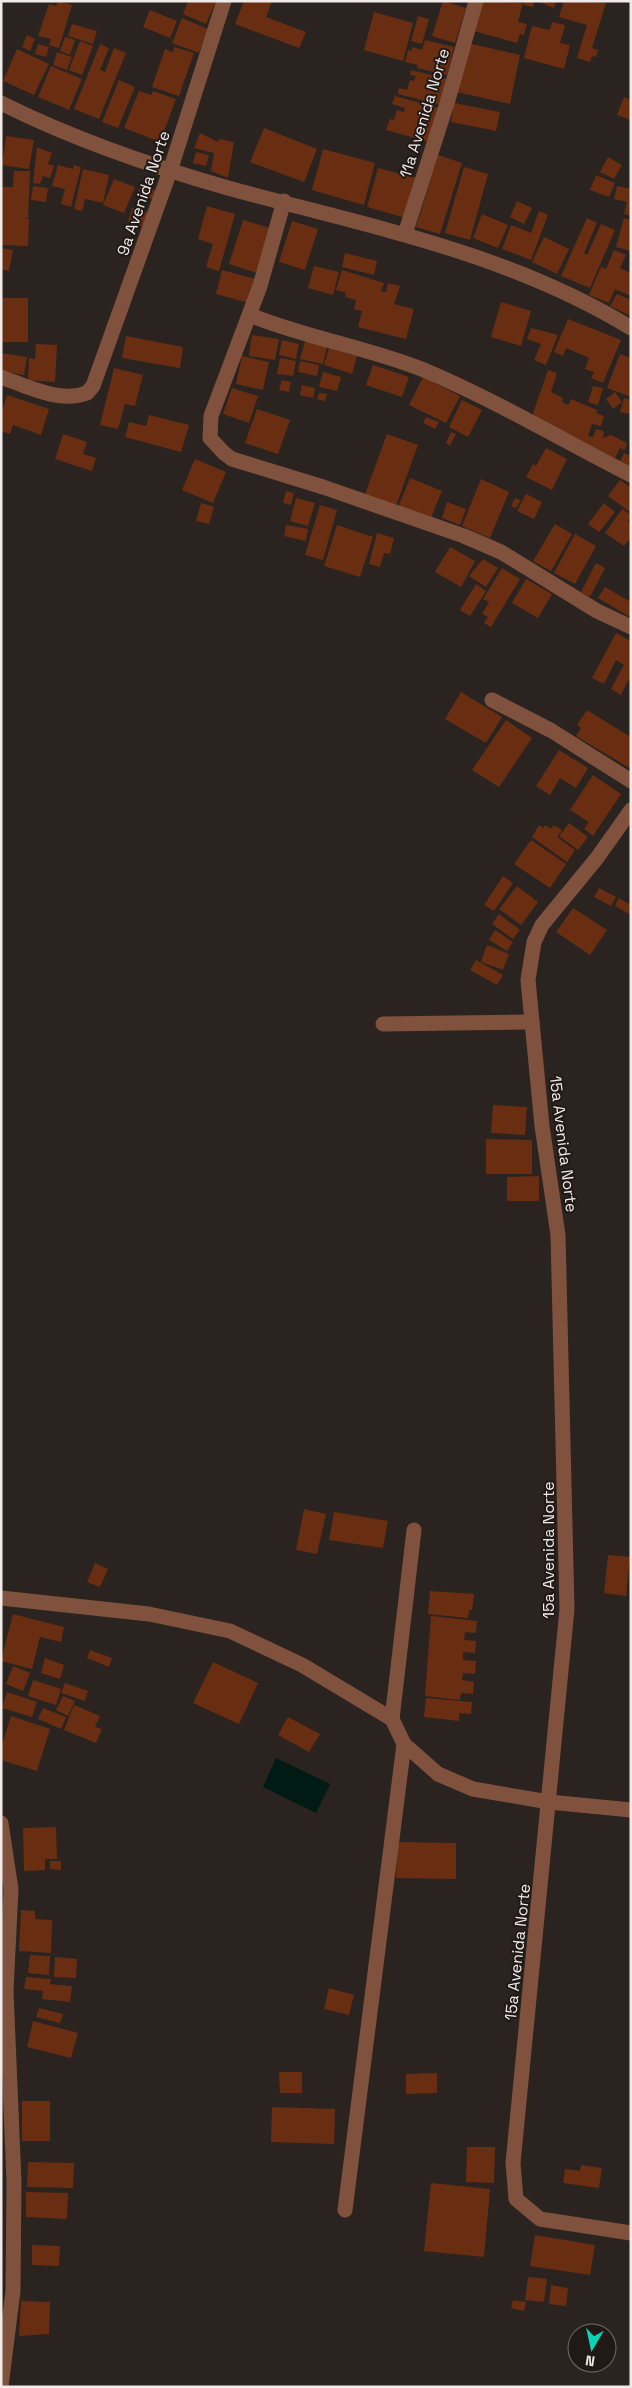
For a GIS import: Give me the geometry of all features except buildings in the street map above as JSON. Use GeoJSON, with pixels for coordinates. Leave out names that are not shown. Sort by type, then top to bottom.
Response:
{"type":"FeatureCollection","features":[{"type":"Feature","properties":{"kind":"street","name":"9a Avenida Norte"},"geometry":{"type":"LineString","coordinates":[[1,377],[57,395],[78,397],[88,393],[101,368],[170,171],[224,1]]}},
{"type":"Feature","properties":{"kind":"street","name":"11a Avenida Norte"},"geometry":{"type":"LineString","coordinates":[[405,234],[448,100],[476,1]]}},
{"type":"Feature","properties":{"kind":"street"},"geometry":{"type":"LineString","coordinates":[[1,120],[4,104],[69,133],[170,171],[405,234],[493,261],[577,297],[631,328]]}},
{"type":"Feature","properties":{"kind":"street"},"geometry":{"type":"LineString","coordinates":[[284,201],[271,253],[250,315],[211,416],[210,438],[224,453],[247,465],[323,487],[494,549],[597,611],[631,626]]}},
{"type":"Feature","properties":{"kind":"street"},"geometry":{"type":"LineString","coordinates":[[250,315],[284,329],[366,350],[425,371],[531,422],[631,475]]}},
{"type":"Feature","properties":{"kind":"street"},"geometry":{"type":"LineString","coordinates":[[492,700],[552,731],[631,781]]}},
{"type":"Feature","properties":{"kind":"street","name":"15a Avenida Norte"},"geometry":{"type":"LineString","coordinates":[[631,810],[597,858],[542,925],[534,942],[529,960],[528,980],[542,1126],[558,1235],[567,1608],[513,2163],[516,2199],[540,2219],[631,2233]]}},
{"type":"Feature","properties":{"kind":"street"},"geometry":{"type":"LineString","coordinates":[[382,1024],[532,1022]]}},
{"type":"Feature","properties":{"kind":"street"},"geometry":{"type":"LineString","coordinates":[[414,1530],[392,1719],[404,1744],[438,1774],[473,1789],[549,1802],[631,1810]]}},
{"type":"Feature","properties":{"kind":"street"},"geometry":{"type":"LineString","coordinates":[[1,1598],[149,1614],[230,1630],[302,1665],[392,1719]]}},
{"type":"Feature","properties":{"kind":"street"},"geometry":{"type":"LineString","coordinates":[[345,2210],[404,1744]]}},
{"type":"Feature","properties":{"kind":"street"},"geometry":{"type":"LineString","coordinates":[[1,1823],[11,1889],[6,1991],[14,2181],[13,2291],[1,2386]]}},
{"type":"Feature","properties":{"kind":"water"},"geometry":{"type":"Polygon","coordinates":[[[276,1758],[330,1784],[316,1813],[263,1787],[276,1758]]]}}]}
